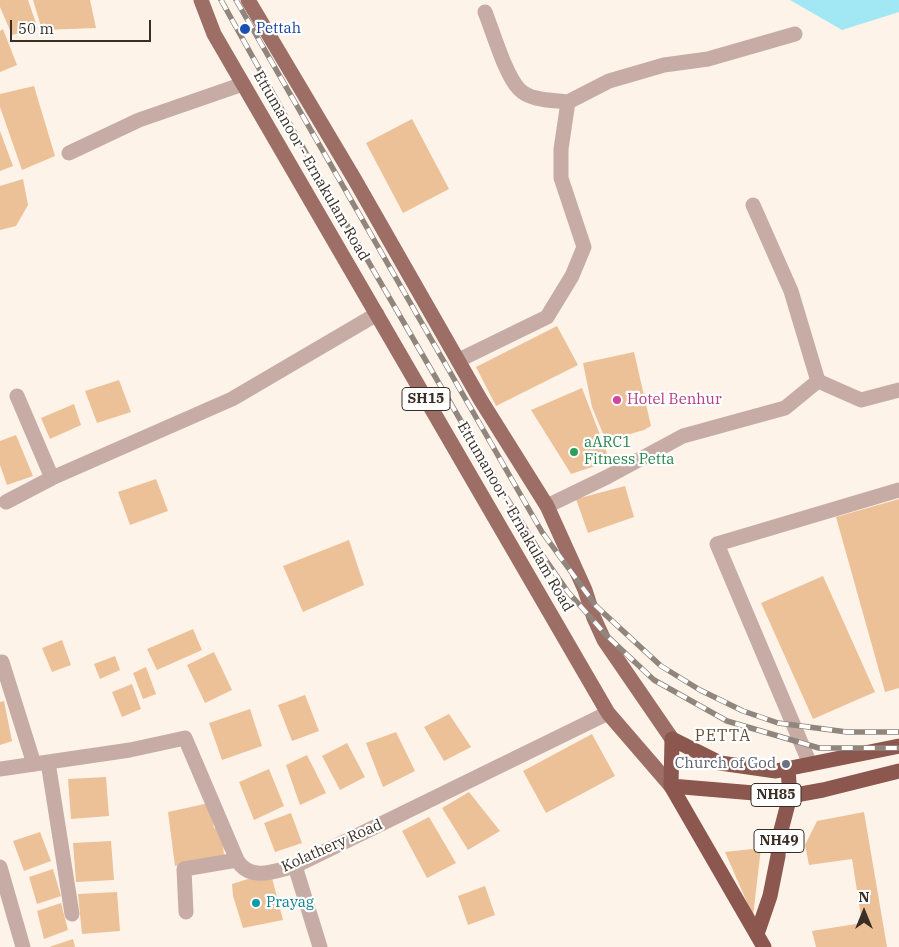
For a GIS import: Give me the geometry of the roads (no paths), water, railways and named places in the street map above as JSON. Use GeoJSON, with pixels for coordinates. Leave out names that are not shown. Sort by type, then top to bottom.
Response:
{"type":"FeatureCollection","features":[{"type":"Feature","properties":{"kind":"highway"},"geometry":{"type":"LineString","coordinates":[[761,940],[671,786],[672,739],[720,763],[776,771],[899,746]]}},
{"type":"Feature","properties":{"kind":"highway","name":"NH49"},"geometry":{"type":"LineString","coordinates":[[761,940],[764,913],[778,856],[779,838],[790,796],[788,769]]}},
{"type":"Feature","properties":{"kind":"highway","name":"NH85"},"geometry":{"type":"LineString","coordinates":[[671,786],[790,796],[823,790],[899,771]]}},
{"type":"Feature","properties":{"kind":"main road","name":"Ettumanoor - Ernakulam Road"},"geometry":{"type":"LineString","coordinates":[[201,0],[214,34],[608,713],[671,786]]}},
{"type":"Feature","properties":{"kind":"main road"},"geometry":{"type":"LineString","coordinates":[[248,0],[480,399],[547,506],[585,590],[594,618],[604,640],[672,739]]}},
{"type":"Feature","properties":{"kind":"street"},"geometry":{"type":"LineString","coordinates":[[486,12],[505,63],[519,89],[541,99],[568,102],[609,81],[664,65],[708,59],[795,34]]}},
{"type":"Feature","properties":{"kind":"street"},"geometry":{"type":"LineString","coordinates":[[69,153],[139,120],[244,84]]}},
{"type":"Feature","properties":{"kind":"street"},"geometry":{"type":"LineString","coordinates":[[459,360],[547,317],[572,276],[584,247],[561,178],[561,149],[568,102]]}},
{"type":"Feature","properties":{"kind":"street"},"geometry":{"type":"LineString","coordinates":[[753,205],[790,291],[818,381],[861,400],[899,390]]}},
{"type":"Feature","properties":{"kind":"street"},"geometry":{"type":"LineString","coordinates":[[6,502],[52,478],[232,399],[377,314]]}},
{"type":"Feature","properties":{"kind":"street"},"geometry":{"type":"LineString","coordinates":[[547,506],[607,477],[683,436],[785,408],[818,381]]}},
{"type":"Feature","properties":{"kind":"street"},"geometry":{"type":"LineString","coordinates":[[17,396],[52,478]]}},
{"type":"Feature","properties":{"kind":"street"},"geometry":{"type":"LineString","coordinates":[[810,764],[717,544],[899,490]]}},
{"type":"Feature","properties":{"kind":"street"},"geometry":{"type":"LineString","coordinates":[[2,662],[41,763],[72,914]]}},
{"type":"Feature","properties":{"kind":"street","name":"Kolathery Road"},"geometry":{"type":"LineString","coordinates":[[237,860],[241,867],[255,874],[295,866],[608,713]]}},
{"type":"Feature","properties":{"kind":"street"},"geometry":{"type":"LineString","coordinates":[[0,769],[130,750],[185,738],[237,860],[184,869],[186,912]]}},
{"type":"Feature","properties":{"kind":"street"},"geometry":{"type":"LineString","coordinates":[[295,866],[320,947]]}},
{"type":"Feature","properties":{"kind":"street"},"geometry":{"type":"LineString","coordinates":[[1,873],[22,947]]}},
{"type":"Feature","properties":{"kind":"water"},"geometry":{"type":"Polygon","coordinates":[[[790,0],[899,0],[899,12],[842,30],[790,0]]]}},
{"type":"Feature","properties":{"kind":"railway"},"geometry":{"type":"LineString","coordinates":[[221,0],[321,180],[483,459],[536,546],[568,592],[607,636],[654,680],[727,721],[819,748],[899,748]]}},
{"type":"Feature","properties":{"kind":"railway"},"geometry":{"type":"LineString","coordinates":[[236,0],[542,532],[596,606],[661,666],[700,690],[743,711],[778,723],[847,732],[899,732]]}},
{"type":"Feature","properties":{"kind":"place","name":"Pettah"},"geometry":{"type":"Point","coordinates":[245,29]}},
{"type":"Feature","properties":{"kind":"place","name":"Hotel Benhur"},"geometry":{"type":"Point","coordinates":[617,400]}},
{"type":"Feature","properties":{"kind":"place","name":"aARC1 Fitness Petta"},"geometry":{"type":"Point","coordinates":[574,452]}},
{"type":"Feature","properties":{"kind":"place","name":"Church of God"},"geometry":{"type":"Point","coordinates":[786,764]}},
{"type":"Feature","properties":{"kind":"place","name":"Prayag"},"geometry":{"type":"Point","coordinates":[256,903]}},
{"type":"Feature","properties":{"kind":"district","name":"PETTA"},"geometry":{"type":"Point","coordinates":[723,736]}}]}
